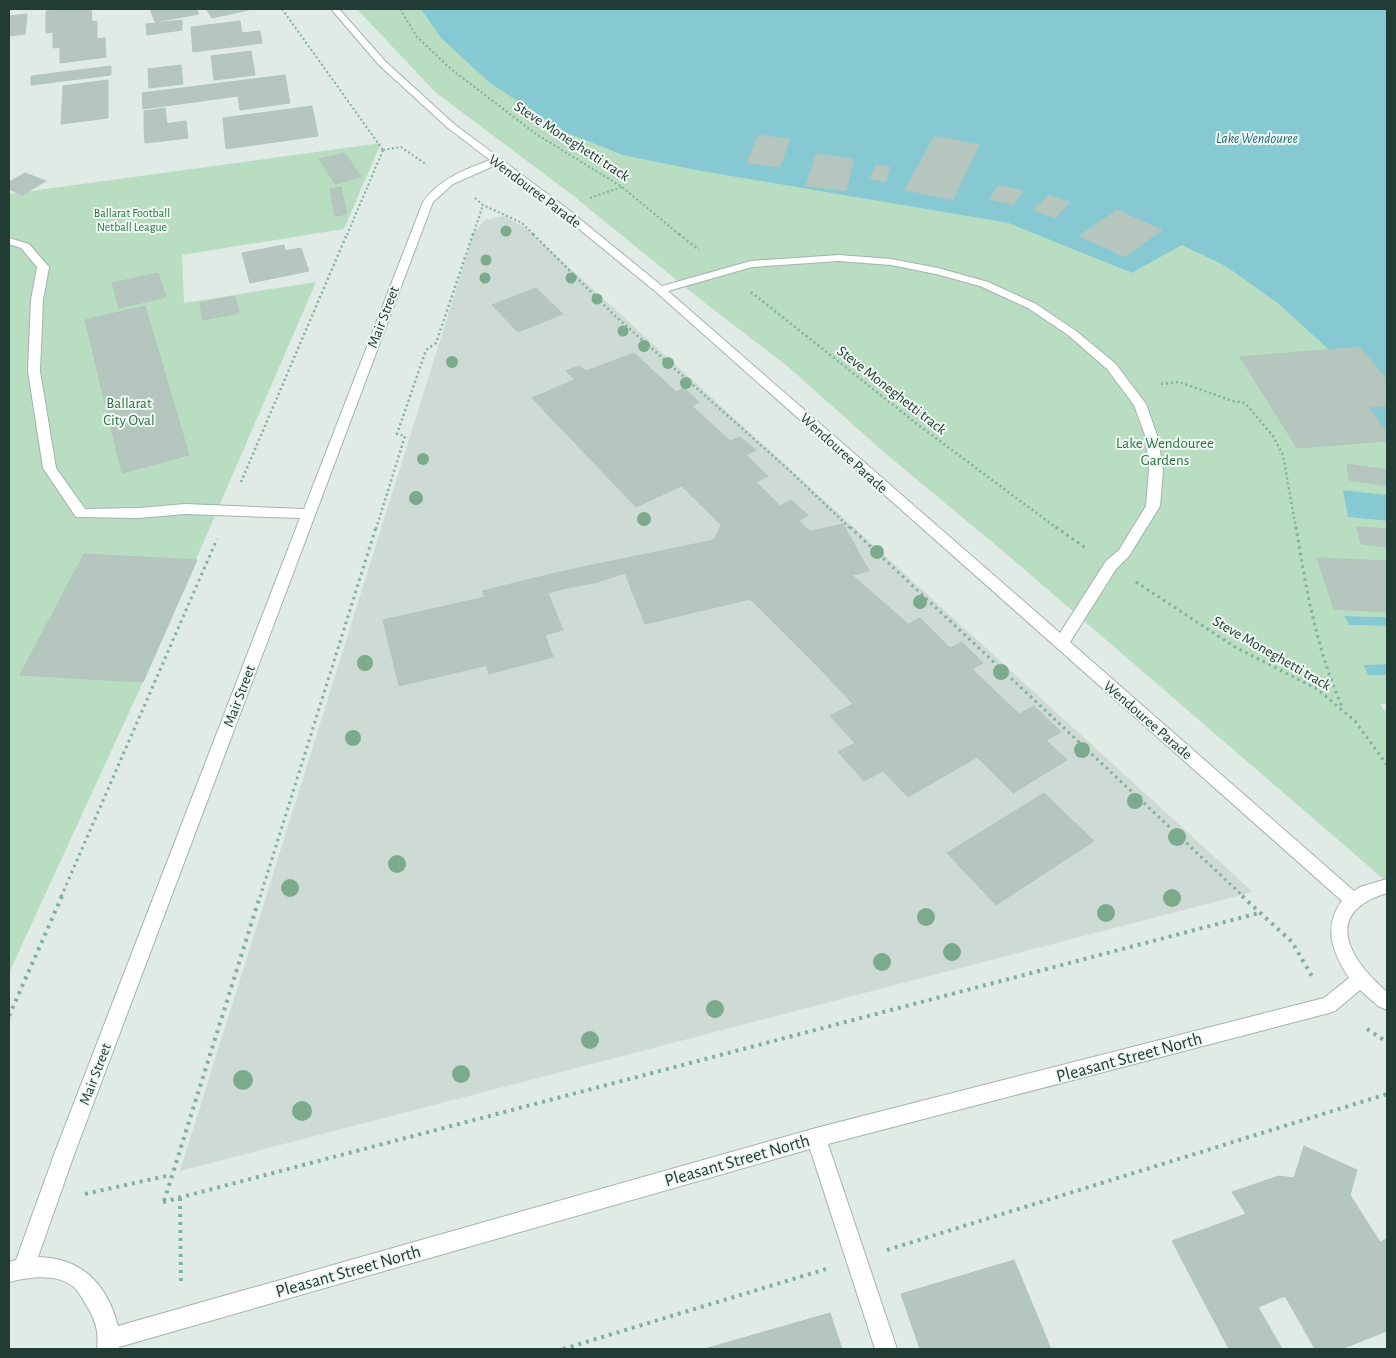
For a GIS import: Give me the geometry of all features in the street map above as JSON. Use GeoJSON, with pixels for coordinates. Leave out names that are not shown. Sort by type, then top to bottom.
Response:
{"type":"FeatureCollection","features":[{"type":"Feature","properties":{"kind":"street","name":"Wendouree Parade"},"geometry":{"type":"LineString","coordinates":[[335,9],[382,63],[413,93],[496,161],[561,209],[660,290],[1352,899]]}},
{"type":"Feature","properties":{"kind":"street","name":"Mair Street"},"geometry":{"type":"LineString","coordinates":[[16,1269],[46,1202],[428,202],[437,190],[451,180],[496,161]]}},
{"type":"Feature","properties":{"kind":"street"},"geometry":{"type":"LineString","coordinates":[[9,241],[25,246],[43,266],[37,300],[35,379],[50,468],[81,514],[139,514],[185,508],[308,514]]}},
{"type":"Feature","properties":{"kind":"street"},"geometry":{"type":"LineString","coordinates":[[660,290],[751,264],[839,258],[891,262],[938,271],[984,284],[1032,306],[1072,333],[1111,366],[1140,404],[1152,438],[1156,470],[1153,506],[1124,553],[1110,565],[1061,644]]}},
{"type":"Feature","properties":{"kind":"street"},"geometry":{"type":"LineString","coordinates":[[1387,886],[1369,889],[1352,899],[1341,915],[1338,935],[1345,957],[1360,979],[1387,1002]]}},
{"type":"Feature","properties":{"kind":"street","name":"Pleasant Street North"},"geometry":{"type":"LineString","coordinates":[[109,1344],[182,1318],[816,1138],[1329,1005],[1360,979]]}},
{"type":"Feature","properties":{"kind":"street"},"geometry":{"type":"LineString","coordinates":[[816,1138],[886,1349]]}},
{"type":"Feature","properties":{"kind":"street"},"geometry":{"type":"LineString","coordinates":[[16,1269],[56,1268],[82,1280],[105,1314],[109,1344]]}},
{"type":"Feature","properties":{"kind":"path"},"geometry":{"type":"LineString","coordinates":[[9,1016],[383,150],[282,9]]}},
{"type":"Feature","properties":{"kind":"path","name":"Steve Moneghetti track"},"geometry":{"type":"LineString","coordinates":[[400,9],[417,37],[451,69],[536,134],[622,187],[843,366],[1000,488],[1110,565],[1235,647],[1317,689],[1354,721],[1387,765]]}},
{"type":"Feature","properties":{"kind":"path"},"geometry":{"type":"LineString","coordinates":[[470,194],[483,205],[522,223],[613,314],[790,472],[1292,942],[1329,1005],[1387,1042]]}},
{"type":"Feature","properties":{"kind":"path"},"geometry":{"type":"LineString","coordinates":[[483,205],[436,343],[426,350],[397,434],[405,436],[163,1202],[1260,913]]}},
{"type":"Feature","properties":{"kind":"path"},"geometry":{"type":"LineString","coordinates":[[1127,388],[1179,382],[1233,401],[1245,403],[1280,448],[1286,472],[1306,594],[1317,642],[1331,684],[1344,712]]}},
{"type":"Feature","properties":{"kind":"path"},"geometry":{"type":"LineString","coordinates":[[563,1349],[1387,1094]]}},
{"type":"Feature","properties":{"kind":"path"},"geometry":{"type":"LineString","coordinates":[[46,1202],[172,1175]]}},
{"type":"Feature","properties":{"kind":"path"},"geometry":{"type":"LineString","coordinates":[[180,1198],[182,1318]]}},
{"type":"Feature","properties":{"kind":"shaded area"},"geometry":{"type":"Polygon","coordinates":[[[504,216],[526,228],[1253,892],[180,1171],[474,232],[485,220],[504,216]]]}},
{"type":"Feature","properties":{"kind":"green space","name":"Lake Wendouree Gardens"},"geometry":{"type":"Polygon","coordinates":[[[357,9],[421,9],[440,37],[701,171],[1008,223],[1132,273],[1182,245],[1227,267],[1280,305],[1329,350],[1360,347],[1387,381],[1387,406],[1369,408],[1387,434],[1387,495],[1344,490],[1348,517],[1387,521],[1387,617],[1344,616],[1349,625],[1387,626],[1387,664],[1363,665],[1368,675],[1387,675],[1387,704],[1380,704],[1387,714],[1387,882],[1004,552],[886,454],[786,365],[705,303],[571,194],[435,92],[357,9]]]}},
{"type":"Feature","properties":{"kind":"green space","name":"Ballarat City Oval"},"geometry":{"type":"Polygon","coordinates":[[[381,143],[344,229],[182,255],[184,303],[316,282],[143,682],[9,973],[9,194],[381,143]]]}},
{"type":"Feature","properties":{"kind":"water","name":"Lake Wendouree"},"geometry":{"type":"Polygon","coordinates":[[[421,9],[1387,9],[1387,381],[1360,348],[1329,350],[1280,305],[1227,267],[1182,245],[1132,273],[1008,223],[701,171],[623,155],[565,132],[490,83],[440,37],[421,9]]]}},
{"type":"Feature","properties":{"kind":"water"},"geometry":{"type":"Polygon","coordinates":[[[1387,406],[1387,434],[1369,407],[1387,406]]]}},
{"type":"Feature","properties":{"kind":"water"},"geometry":{"type":"Polygon","coordinates":[[[1343,490],[1387,495],[1387,521],[1348,517],[1343,490]]]}},
{"type":"Feature","properties":{"kind":"water"},"geometry":{"type":"Polygon","coordinates":[[[1344,616],[1387,617],[1387,626],[1349,625],[1344,616]]]}},
{"type":"Feature","properties":{"kind":"water"},"geometry":{"type":"Polygon","coordinates":[[[1387,664],[1387,675],[1368,675],[1363,665],[1387,664]]]}},
{"type":"Feature","properties":{"kind":"building"},"geometry":{"type":"Polygon","coordinates":[[[91,9],[92,22],[97,21],[97,39],[105,38],[106,57],[60,63],[60,47],[53,48],[53,32],[46,33],[46,11],[91,9]]]}},
{"type":"Feature","properties":{"kind":"building"},"geometry":{"type":"Polygon","coordinates":[[[150,9],[196,9],[199,14],[155,22],[150,9]]]}},
{"type":"Feature","properties":{"kind":"building"},"geometry":{"type":"Polygon","coordinates":[[[206,9],[253,9],[212,18],[206,9]]]}},
{"type":"Feature","properties":{"kind":"building"},"geometry":{"type":"Polygon","coordinates":[[[27,14],[25,34],[9,36],[9,16],[27,14]]]}},
{"type":"Feature","properties":{"kind":"building"},"geometry":{"type":"Polygon","coordinates":[[[182,20],[182,30],[147,35],[146,24],[182,20]]]}},
{"type":"Feature","properties":{"kind":"building"},"geometry":{"type":"Polygon","coordinates":[[[240,21],[242,33],[260,31],[262,43],[193,52],[191,27],[240,21]]]}},
{"type":"Feature","properties":{"kind":"building"},"geometry":{"type":"Polygon","coordinates":[[[251,51],[255,75],[214,80],[211,56],[251,51]]]}},
{"type":"Feature","properties":{"kind":"building"},"geometry":{"type":"Polygon","coordinates":[[[181,65],[183,84],[149,88],[148,69],[181,65]]]}},
{"type":"Feature","properties":{"kind":"building"},"geometry":{"type":"Polygon","coordinates":[[[111,66],[111,75],[31,85],[31,76],[111,66]]]}},
{"type":"Feature","properties":{"kind":"building"},"geometry":{"type":"Polygon","coordinates":[[[285,75],[290,103],[240,110],[238,96],[143,109],[142,93],[285,75]]]}},
{"type":"Feature","properties":{"kind":"building"},"geometry":{"type":"Polygon","coordinates":[[[108,80],[108,118],[61,124],[63,86],[108,80]]]}},
{"type":"Feature","properties":{"kind":"building"},"geometry":{"type":"Polygon","coordinates":[[[312,106],[318,136],[226,149],[223,118],[312,106]]]}},
{"type":"Feature","properties":{"kind":"building"},"geometry":{"type":"Polygon","coordinates":[[[165,108],[167,124],[144,127],[144,111],[165,108]]]}},
{"type":"Feature","properties":{"kind":"building"},"geometry":{"type":"Polygon","coordinates":[[[186,121],[188,138],[145,143],[144,127],[186,121]]]}},
{"type":"Feature","properties":{"kind":"building"},"geometry":{"type":"Polygon","coordinates":[[[758,135],[790,139],[780,167],[747,163],[758,135]]]}},
{"type":"Feature","properties":{"kind":"building"},"geometry":{"type":"Polygon","coordinates":[[[934,136],[979,145],[953,200],[905,190],[934,136]]]}},
{"type":"Feature","properties":{"kind":"building"},"geometry":{"type":"Polygon","coordinates":[[[345,153],[361,177],[335,184],[319,159],[345,153]]]}},
{"type":"Feature","properties":{"kind":"building"},"geometry":{"type":"Polygon","coordinates":[[[816,154],[854,159],[846,191],[806,186],[816,154]]]}},
{"type":"Feature","properties":{"kind":"building"},"geometry":{"type":"Polygon","coordinates":[[[876,165],[890,167],[886,182],[870,179],[876,165]]]}},
{"type":"Feature","properties":{"kind":"building"},"geometry":{"type":"Polygon","coordinates":[[[25,173],[46,181],[22,195],[9,189],[9,182],[25,173]]]}},
{"type":"Feature","properties":{"kind":"building"},"geometry":{"type":"Polygon","coordinates":[[[999,185],[1023,191],[1013,205],[989,199],[999,185]]]}},
{"type":"Feature","properties":{"kind":"building"},"geometry":{"type":"Polygon","coordinates":[[[341,187],[347,214],[335,216],[330,189],[341,187]]]}},
{"type":"Feature","properties":{"kind":"building"},"geometry":{"type":"Polygon","coordinates":[[[1049,195],[1070,202],[1055,218],[1033,210],[1049,195]]]}},
{"type":"Feature","properties":{"kind":"building"},"geometry":{"type":"Polygon","coordinates":[[[1117,210],[1162,230],[1125,257],[1079,236],[1117,210]]]}},
{"type":"Feature","properties":{"kind":"building"},"geometry":{"type":"Polygon","coordinates":[[[284,245],[285,251],[301,248],[309,271],[250,283],[242,253],[284,245]]]}},
{"type":"Feature","properties":{"kind":"building"},"geometry":{"type":"Polygon","coordinates":[[[158,273],[166,297],[119,308],[112,283],[158,273]]]}},
{"type":"Feature","properties":{"kind":"building"},"geometry":{"type":"Polygon","coordinates":[[[536,288],[563,314],[518,332],[492,305],[536,288]]]}},
{"type":"Feature","properties":{"kind":"building"},"geometry":{"type":"Polygon","coordinates":[[[235,296],[239,313],[203,320],[200,303],[235,296]]]}},
{"type":"Feature","properties":{"kind":"building"},"geometry":{"type":"Polygon","coordinates":[[[145,306],[189,455],[122,473],[85,320],[145,306]]]}},
{"type":"Feature","properties":{"kind":"building"},"geometry":{"type":"Polygon","coordinates":[[[1360,347],[1387,380],[1387,406],[1369,407],[1387,434],[1387,441],[1297,448],[1240,357],[1360,347]]]}},
{"type":"Feature","properties":{"kind":"building"},"geometry":{"type":"Polygon","coordinates":[[[634,353],[676,392],[684,388],[699,402],[692,406],[730,441],[740,437],[756,450],[746,455],[768,476],[756,482],[780,506],[791,500],[808,515],[799,521],[810,531],[757,543],[586,371],[634,353]]]}},
{"type":"Feature","properties":{"kind":"building"},"geometry":{"type":"Polygon","coordinates":[[[579,366],[757,543],[625,573],[594,583],[588,566],[714,540],[721,525],[566,371],[579,366]]]}},
{"type":"Feature","properties":{"kind":"building"},"geometry":{"type":"Polygon","coordinates":[[[574,380],[681,486],[636,507],[532,398],[574,380]]]}},
{"type":"Feature","properties":{"kind":"building"},"geometry":{"type":"Polygon","coordinates":[[[1347,464],[1387,470],[1387,486],[1349,480],[1347,464]]]}},
{"type":"Feature","properties":{"kind":"building"},"geometry":{"type":"Polygon","coordinates":[[[843,524],[869,571],[645,624],[625,573],[843,524]]]}},
{"type":"Feature","properties":{"kind":"building"},"geometry":{"type":"Polygon","coordinates":[[[1357,527],[1387,529],[1387,547],[1361,544],[1357,527]]]}},
{"type":"Feature","properties":{"kind":"building"},"geometry":{"type":"Polygon","coordinates":[[[84,554],[197,560],[143,682],[20,675],[84,554]]]}},
{"type":"Feature","properties":{"kind":"building"},"geometry":{"type":"Polygon","coordinates":[[[1317,558],[1387,561],[1387,612],[1334,609],[1317,558]]]}},
{"type":"Feature","properties":{"kind":"building"},"geometry":{"type":"Polygon","coordinates":[[[588,566],[594,583],[567,588],[560,572],[588,566]]]}},
{"type":"Feature","properties":{"kind":"building"},"geometry":{"type":"Polygon","coordinates":[[[560,572],[567,588],[548,593],[563,630],[545,635],[553,657],[489,674],[487,666],[513,659],[506,639],[533,632],[524,606],[500,612],[494,595],[485,597],[482,591],[560,572]]]}},
{"type":"Feature","properties":{"kind":"building"},"geometry":{"type":"Polygon","coordinates":[[[852,575],[908,624],[821,670],[750,599],[852,575]]]}},
{"type":"Feature","properties":{"kind":"building"},"geometry":{"type":"Polygon","coordinates":[[[494,595],[500,612],[524,606],[533,632],[506,639],[513,659],[399,686],[383,620],[494,595]]]}},
{"type":"Feature","properties":{"kind":"building"},"geometry":{"type":"Polygon","coordinates":[[[920,618],[950,648],[962,642],[983,663],[972,669],[1019,714],[1034,706],[1061,732],[1046,740],[1067,760],[1013,793],[977,757],[908,797],[883,771],[864,781],[838,752],[855,743],[830,716],[853,704],[821,670],[920,618]]]}},
{"type":"Feature","properties":{"kind":"building"},"geometry":{"type":"Polygon","coordinates":[[[1044,793],[1094,841],[996,905],[947,853],[1044,793]]]}},
{"type":"Feature","properties":{"kind":"building"},"geometry":{"type":"Polygon","coordinates":[[[1304,1146],[1357,1170],[1350,1195],[1380,1242],[1387,1239],[1387,1331],[1341,1349],[1315,1349],[1285,1296],[1258,1307],[1282,1349],[1229,1349],[1172,1241],[1246,1214],[1232,1192],[1279,1176],[1294,1178],[1304,1146]]]}},
{"type":"Feature","properties":{"kind":"building"},"geometry":{"type":"Polygon","coordinates":[[[1014,1260],[1051,1349],[920,1349],[901,1294],[1014,1260]]]}},
{"type":"Feature","properties":{"kind":"building"},"geometry":{"type":"Polygon","coordinates":[[[830,1313],[842,1349],[708,1349],[708,1348],[830,1313]]]}},
{"type":"Feature","properties":{"kind":"park label","name":"Ballarat Football Netball League"},"geometry":{"type":"Point","coordinates":[132,220]}}]}
